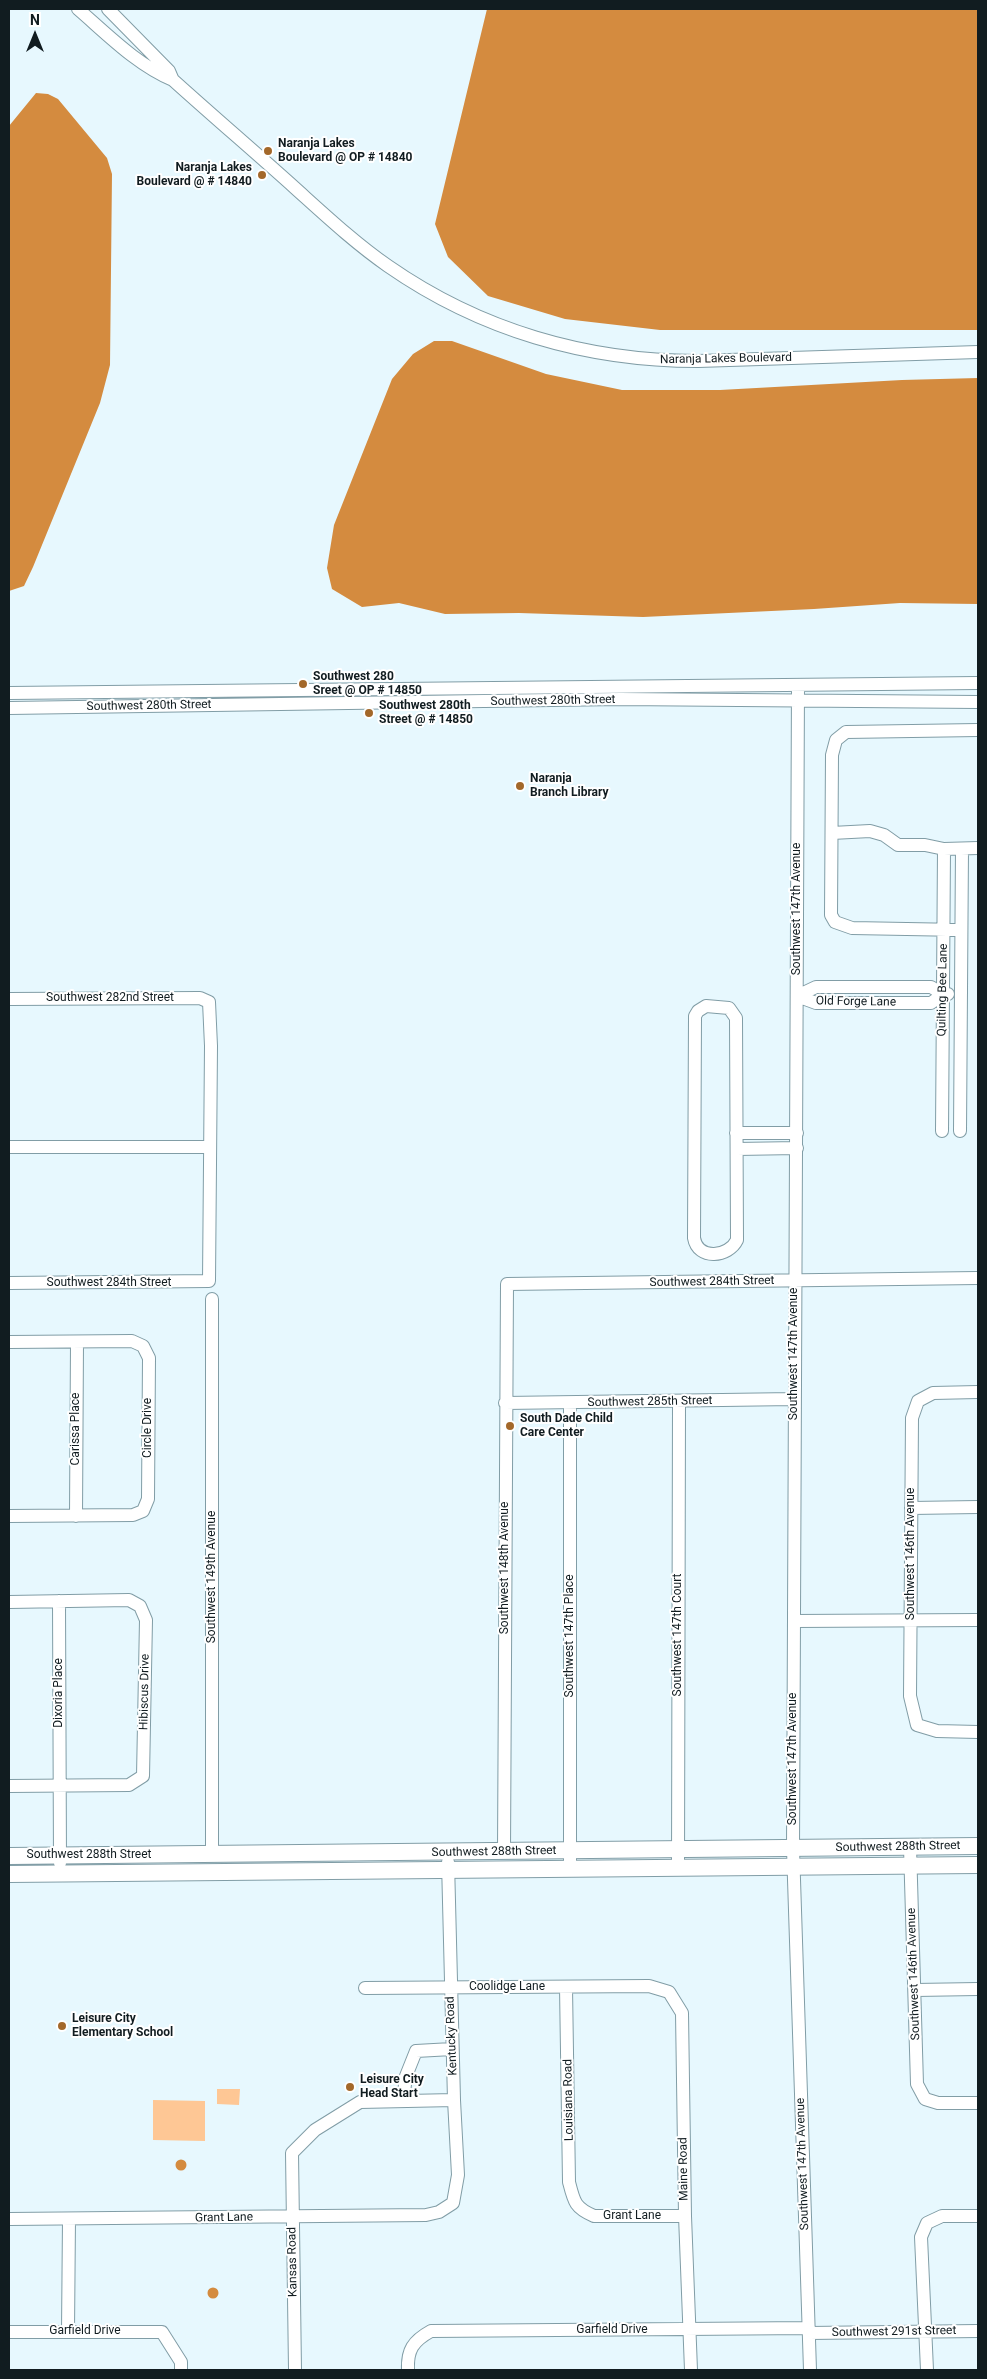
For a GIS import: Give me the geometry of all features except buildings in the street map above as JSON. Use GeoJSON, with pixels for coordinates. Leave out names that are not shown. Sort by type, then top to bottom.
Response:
{"type":"FeatureCollection","features":[{"type":"Feature","properties":{"kind":"main road","name":"Southwest 288th Street"},"geometry":{"type":"LineString","coordinates":[[9,1856],[978,1846]]}},
{"type":"Feature","properties":{"kind":"main road","name":"Southwest 288th Street"},"geometry":{"type":"LineString","coordinates":[[9,1874],[978,1865]]}},
{"type":"Feature","properties":{"kind":"street","name":"Naranja Lakes Boulevard"},"geometry":{"type":"LineString","coordinates":[[78,9],[132,55],[162,76],[173,80]]}},
{"type":"Feature","properties":{"kind":"street","name":"Naranja Lakes Boulevard"},"geometry":{"type":"LineString","coordinates":[[113,13],[168,71],[173,80],[373,255],[416,284],[454,306],[518,332],[558,345],[602,354],[680,361],[978,352]]}},
{"type":"Feature","properties":{"kind":"street"},"geometry":{"type":"LineString","coordinates":[[102,30],[115,28],[113,13]]}},
{"type":"Feature","properties":{"kind":"street","name":"Southwest 280th Street"},"geometry":{"type":"LineString","coordinates":[[9,693],[978,683]]}},
{"type":"Feature","properties":{"kind":"street"},"geometry":{"type":"LineString","coordinates":[[889,684],[890,702]]}},
{"type":"Feature","properties":{"kind":"street","name":"Southwest 147th Avenue"},"geometry":{"type":"LineString","coordinates":[[798,685],[793,1867],[810,2370]]}},
{"type":"Feature","properties":{"kind":"street"},"geometry":{"type":"LineString","coordinates":[[406,689],[406,703]]}},
{"type":"Feature","properties":{"kind":"street"},"geometry":{"type":"LineString","coordinates":[[315,690],[317,705]]}},
{"type":"Feature","properties":{"kind":"street"},"geometry":{"type":"LineString","coordinates":[[205,691],[206,706]]}},
{"type":"Feature","properties":{"kind":"street"},"geometry":{"type":"LineString","coordinates":[[81,692],[82,707]]}},
{"type":"Feature","properties":{"kind":"street","name":"Southwest 280th Street"},"geometry":{"type":"LineString","coordinates":[[9,708],[317,705],[620,699],[978,702]]}},
{"type":"Feature","properties":{"kind":"street"},"geometry":{"type":"LineString","coordinates":[[962,930],[852,928],[835,922],[831,915],[832,754],[836,740],[846,732],[978,730]]}},
{"type":"Feature","properties":{"kind":"street"},"geometry":{"type":"LineString","coordinates":[[832,833],[870,830],[898,845],[925,845],[944,849],[978,848]]}},
{"type":"Feature","properties":{"kind":"street","name":"Quilting Bee Lane"},"geometry":{"type":"LineString","coordinates":[[942,1131],[944,849]]}},
{"type":"Feature","properties":{"kind":"street","name":"Quilting Bee Lane"},"geometry":{"type":"LineString","coordinates":[[960,1131],[962,849]]}},
{"type":"Feature","properties":{"kind":"street","name":"Old Forge Lane"},"geometry":{"type":"LineString","coordinates":[[797,996],[816,987],[931,987],[943,994],[961,994]]}},
{"type":"Feature","properties":{"kind":"street","name":"Southwest 282nd Street"},"geometry":{"type":"LineString","coordinates":[[9,999],[200,998],[209,1002],[210,1147]]}},
{"type":"Feature","properties":{"kind":"street"},"geometry":{"type":"LineString","coordinates":[[706,1006],[729,1008],[736,1018],[736,1133],[737,1240],[734,1248],[725,1253],[706,1254],[699,1249],[694,1238],[694,1016],[706,1006]]}},
{"type":"Feature","properties":{"kind":"street"},"geometry":{"type":"LineString","coordinates":[[736,1133],[797,1133]]}},
{"type":"Feature","properties":{"kind":"street"},"geometry":{"type":"LineString","coordinates":[[9,1148],[210,1147]]}},
{"type":"Feature","properties":{"kind":"street","name":"Southwest 284th Street"},"geometry":{"type":"LineString","coordinates":[[9,1283],[209,1281],[210,1147]]}},
{"type":"Feature","properties":{"kind":"street"},"geometry":{"type":"LineString","coordinates":[[737,1149],[797,1148]]}},
{"type":"Feature","properties":{"kind":"street","name":"Southwest 284th Street"},"geometry":{"type":"LineString","coordinates":[[507,1284],[978,1278]]}},
{"type":"Feature","properties":{"kind":"street","name":"Southwest 148th Avenue"},"geometry":{"type":"LineString","coordinates":[[504,1851],[507,1284]]}},
{"type":"Feature","properties":{"kind":"street","name":"Southwest 149th Avenue"},"geometry":{"type":"LineString","coordinates":[[212,1299],[212,1854]]}},
{"type":"Feature","properties":{"kind":"street","name":"Circle Drive"},"geometry":{"type":"LineString","coordinates":[[9,1342],[132,1341],[144,1346],[149,1358],[148,1499],[143,1511],[133,1515],[9,1516]]}},
{"type":"Feature","properties":{"kind":"street","name":"Carissa Place"},"geometry":{"type":"LineString","coordinates":[[76,1516],[77,1342]]}},
{"type":"Feature","properties":{"kind":"street","name":"Southwest 146th Avenue"},"geometry":{"type":"LineString","coordinates":[[978,1392],[932,1393],[918,1401],[912,1418],[910,1696],[917,1725],[937,1732],[978,1732]]}},
{"type":"Feature","properties":{"kind":"street","name":"Southwest 285th Street"},"geometry":{"type":"LineString","coordinates":[[505,1403],[794,1399]]}},
{"type":"Feature","properties":{"kind":"street","name":"Southwest 147th Court"},"geometry":{"type":"LineString","coordinates":[[678,1868],[679,1402]]}},
{"type":"Feature","properties":{"kind":"street","name":"Southwest 147th Place"},"geometry":{"type":"LineString","coordinates":[[570,1403],[570,1869]]}},
{"type":"Feature","properties":{"kind":"street"},"geometry":{"type":"LineString","coordinates":[[912,1508],[978,1507]]}},
{"type":"Feature","properties":{"kind":"street","name":"Hibiscus Drive"},"geometry":{"type":"LineString","coordinates":[[9,1602],[129,1600],[140,1606],[146,1620],[143,1776],[129,1785],[9,1786]]}},
{"type":"Feature","properties":{"kind":"street","name":"Dixoria Place"},"geometry":{"type":"LineString","coordinates":[[59,1601],[60,1873]]}},
{"type":"Feature","properties":{"kind":"street"},"geometry":{"type":"LineString","coordinates":[[794,1622],[978,1620]]}},
{"type":"Feature","properties":{"kind":"street","name":"Southwest 146th Avenue"},"geometry":{"type":"LineString","coordinates":[[910,1847],[917,2084],[925,2099],[938,2103],[978,2103]]}},
{"type":"Feature","properties":{"kind":"street","name":"Kentucky Road"},"geometry":{"type":"LineString","coordinates":[[439,2212],[453,2204],[458,2175],[450,1987],[448,1852]]}},
{"type":"Feature","properties":{"kind":"street","name":"Coolidge Lane"},"geometry":{"type":"LineString","coordinates":[[365,1988],[649,1986]]}},
{"type":"Feature","properties":{"kind":"street","name":"Maine Road"},"geometry":{"type":"LineString","coordinates":[[649,1986],[669,1992],[682,2013],[685,2216],[691,2370]]}},
{"type":"Feature","properties":{"kind":"street","name":"Louisiana Road"},"geometry":{"type":"LineString","coordinates":[[566,1987],[569,2182],[573,2200],[580,2210]]}},
{"type":"Feature","properties":{"kind":"street"},"geometry":{"type":"LineString","coordinates":[[914,1990],[978,1990]]}},
{"type":"Feature","properties":{"kind":"street"},"geometry":{"type":"LineString","coordinates":[[452,2049],[416,2051],[406,2076],[403,2101],[454,2100]]}},
{"type":"Feature","properties":{"kind":"street","name":"Kansas Road"},"geometry":{"type":"LineString","coordinates":[[295,2370],[292,2153],[315,2130],[360,2102],[403,2101]]}},
{"type":"Feature","properties":{"kind":"street","name":"Grant Lane"},"geometry":{"type":"LineString","coordinates":[[580,2210],[594,2216],[685,2216]]}},
{"type":"Feature","properties":{"kind":"street","name":"Grant Lane"},"geometry":{"type":"LineString","coordinates":[[9,2219],[426,2215],[439,2212]]}},
{"type":"Feature","properties":{"kind":"street"},"geometry":{"type":"LineString","coordinates":[[927,2370],[921,2237],[927,2223],[942,2216],[978,2216]]}},
{"type":"Feature","properties":{"kind":"street"},"geometry":{"type":"LineString","coordinates":[[68,2331],[69,2219]]}},
{"type":"Feature","properties":{"kind":"street","name":"Garfield Drive"},"geometry":{"type":"LineString","coordinates":[[408,2370],[408,2357],[417,2339],[430,2331],[809,2330]]}},
{"type":"Feature","properties":{"kind":"street","name":"Southwest 291st Street"},"geometry":{"type":"LineString","coordinates":[[809,2330],[978,2331]]}},
{"type":"Feature","properties":{"kind":"street","name":"Garfield Drive"},"geometry":{"type":"LineString","coordinates":[[9,2332],[162,2332],[181,2362],[182,2370]]}},
{"type":"Feature","properties":{"kind":"shaded area"},"geometry":{"type":"Polygon","coordinates":[[[487,9],[978,9],[978,330],[660,330],[565,319],[488,296],[448,257],[435,224],[487,9]]]}},
{"type":"Feature","properties":{"kind":"shaded area"},"geometry":{"type":"Polygon","coordinates":[[[36,93],[48,94],[58,99],[107,158],[112,174],[110,365],[100,403],[33,567],[24,586],[9,591],[9,126],[36,93]]]}},
{"type":"Feature","properties":{"kind":"shaded area"},"geometry":{"type":"Polygon","coordinates":[[[434,341],[452,341],[546,374],[622,390],[720,390],[902,380],[978,378],[978,604],[900,603],[643,617],[519,613],[445,614],[399,603],[362,607],[332,589],[327,568],[334,525],[392,379],[413,354],[434,341]]]}},
{"type":"Feature","properties":{"kind":"shaded area"},"geometry":{"type":"Polygon","coordinates":[[[217,2089],[240,2089],[239,2105],[217,2104],[217,2089]]]}},
{"type":"Feature","properties":{"kind":"shaded area"},"geometry":{"type":"Polygon","coordinates":[[[153,2100],[205,2101],[205,2141],[153,2140],[153,2100]]]}},
{"type":"Feature","properties":{"kind":"shaded area"},"geometry":{"type":"Polygon","coordinates":[[[181,2159],[187,2165],[181,2171],[175,2165],[181,2159]]]}},
{"type":"Feature","properties":{"kind":"shaded area"},"geometry":{"type":"Polygon","coordinates":[[[213,2287],[219,2293],[213,2299],[207,2293],[213,2287]]]}},
{"type":"Feature","properties":{"kind":"place","name":"Naranja Lakes Boulevard @ OP # 14840"},"geometry":{"type":"Point","coordinates":[268,151]}},
{"type":"Feature","properties":{"kind":"place","name":"Naranja Lakes Boulevard @ # 14840"},"geometry":{"type":"Point","coordinates":[262,175]}},
{"type":"Feature","properties":{"kind":"place","name":"Southwest 280 Sreet @ OP # 14850"},"geometry":{"type":"Point","coordinates":[303,684]}},
{"type":"Feature","properties":{"kind":"place","name":"Southwest 280th Street @ # 14850"},"geometry":{"type":"Point","coordinates":[369,713]}},
{"type":"Feature","properties":{"kind":"place","name":"Naranja Branch Library"},"geometry":{"type":"Point","coordinates":[520,786]}},
{"type":"Feature","properties":{"kind":"place","name":"South Dade Child Care Center"},"geometry":{"type":"Point","coordinates":[510,1426]}},
{"type":"Feature","properties":{"kind":"place","name":"Leisure City Elementary School"},"geometry":{"type":"Point","coordinates":[62,2026]}},
{"type":"Feature","properties":{"kind":"place","name":"Leisure City Head Start"},"geometry":{"type":"Point","coordinates":[350,2087]}}]}
